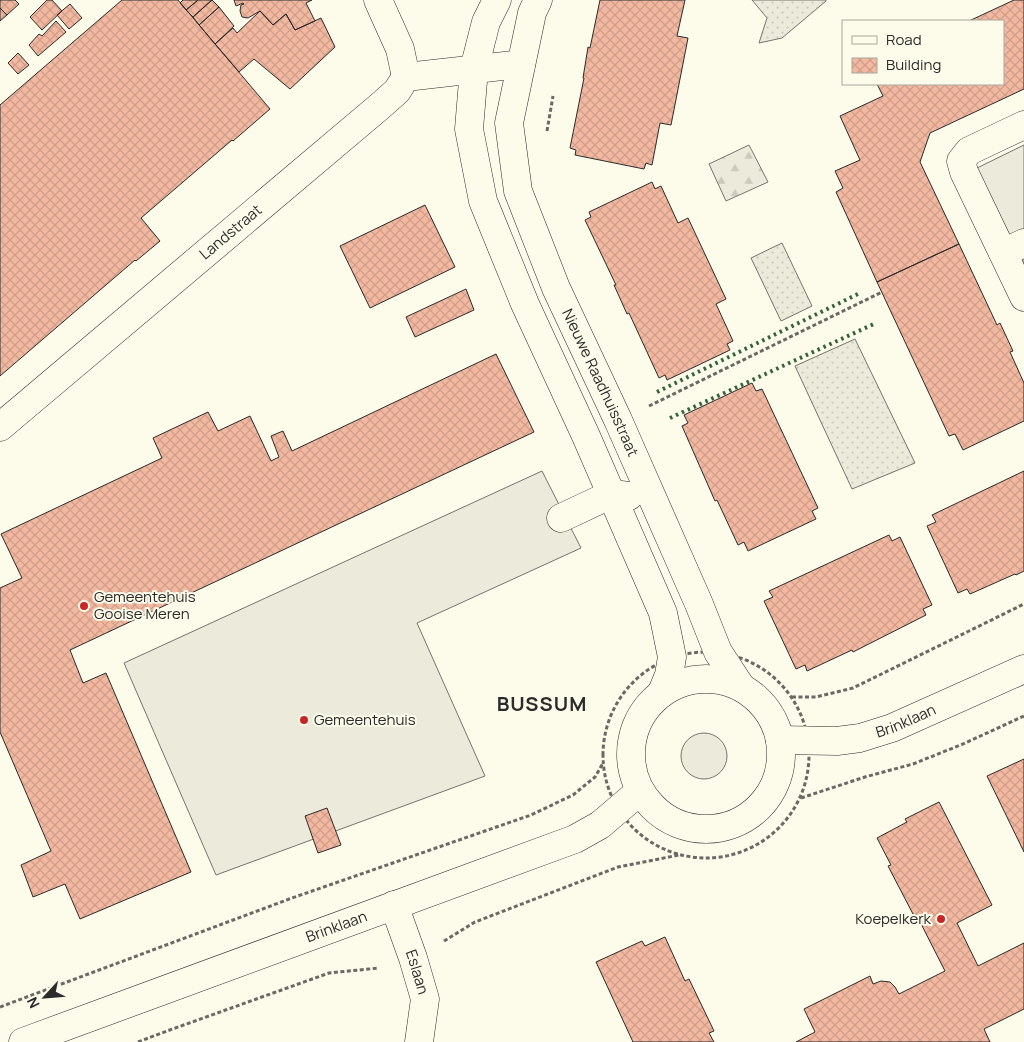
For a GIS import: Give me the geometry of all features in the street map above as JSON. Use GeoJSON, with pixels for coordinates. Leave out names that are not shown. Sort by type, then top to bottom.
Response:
{"type":"FeatureCollection","features":[{"type":"Feature","properties":{"kind":"street"},"geometry":{"type":"LineString","coordinates":[[378,0],[400,49],[406,77],[521,64],[532,13],[538,0]]}},
{"type":"Feature","properties":{"kind":"street"},"geometry":{"type":"LineString","coordinates":[[497,0],[486,22],[474,70],[469,129],[483,201],[525,304],[612,494],[662,613],[672,657],[669,674],[662,692]]}},
{"type":"Feature","properties":{"kind":"street","name":"Nieuwe Raadhuisstraat"},"geometry":{"type":"LineString","coordinates":[[521,64],[509,123],[518,191],[556,288],[618,420],[699,604],[718,652],[741,687]]}},
{"type":"Feature","properties":{"kind":"street","name":"Landstraat"},"geometry":{"type":"LineString","coordinates":[[0,427],[379,107],[397,91],[406,77]]}},
{"type":"Feature","properties":{"kind":"street"},"geometry":{"type":"LineString","coordinates":[[1024,125],[969,151],[961,160],[964,172],[1014,248],[1024,297]]}},
{"type":"Feature","properties":{"kind":"street"},"geometry":{"type":"LineString","coordinates":[[561,518],[612,494],[629,496],[644,502],[664,526]]}},
{"type":"Feature","properties":{"kind":"street","name":"Brinklaan"},"geometry":{"type":"LineString","coordinates":[[780,740],[837,741],[860,738],[892,728],[1024,669]]}},
{"type":"Feature","properties":{"kind":"street"},"geometry":{"type":"LineString","coordinates":[[714,679],[741,687],[759,700],[773,718],[780,740],[781,762],[775,784],[763,804],[746,818],[723,828],[699,829],[675,823],[655,810],[640,791],[632,770],[630,748],[635,727],[646,707],[662,692],[687,680],[714,679]]}},
{"type":"Feature","properties":{"kind":"street","name":"Brinklaan"},"geometry":{"type":"LineString","coordinates":[[23,1042],[575,839],[600,824],[640,791]]}},
{"type":"Feature","properties":{"kind":"street","name":"Eslaan"},"geometry":{"type":"LineString","coordinates":[[394,905],[425,999],[419,1042]]}},
{"type":"Feature","properties":{"kind":"path"},"geometry":{"type":"LineString","coordinates":[[618,420],[882,292]]}},
{"type":"Feature","properties":{"kind":"path"},"geometry":{"type":"LineString","coordinates":[[792,697],[816,697],[853,688],[1024,604]]}},
{"type":"Feature","properties":{"kind":"path"},"geometry":{"type":"LineString","coordinates":[[0,1007],[292,898],[530,815],[574,795],[595,777],[603,763],[606,731],[617,702],[638,677]]}},
{"type":"Feature","properties":{"kind":"path"},"geometry":{"type":"LineString","coordinates":[[800,798],[913,764],[1024,716]]}},
{"type":"Feature","properties":{"kind":"green space"},"geometry":{"type":"Polygon","coordinates":[[[752,0],[826,1],[782,38],[759,43],[767,18],[752,0]]]}},
{"type":"Feature","properties":{"kind":"green space"},"geometry":{"type":"Polygon","coordinates":[[[749,145],[768,182],[726,201],[709,164],[749,145]]]}},
{"type":"Feature","properties":{"kind":"green space"},"geometry":{"type":"Polygon","coordinates":[[[782,243],[812,306],[781,321],[751,258],[782,243]]]}},
{"type":"Feature","properties":{"kind":"green space"},"geometry":{"type":"Polygon","coordinates":[[[855,339],[915,463],[852,489],[795,366],[855,339]]]}},
{"type":"Feature","properties":{"kind":"green space"},"geometry":{"type":"Polygon","coordinates":[[[709,733],[713,734],[723,743],[726,747],[726,765],[717,775],[709,779],[699,779],[691,775],[682,765],[681,751],[685,743],[695,734],[709,733]]]}},
{"type":"Feature","properties":{"kind":"shaded area"},"geometry":{"type":"Polygon","coordinates":[[[1024,145],[1024,265],[977,168],[1024,145]]]}},
{"type":"Feature","properties":{"kind":"shaded area","name":"Gemeentehuis"},"geometry":{"type":"Polygon","coordinates":[[[542,471],[581,548],[417,623],[485,776],[216,875],[124,663],[542,471]]]}},
{"type":"Feature","properties":{"kind":"building"},"geometry":{"type":"Polygon","coordinates":[[[0,0],[15,0],[19,4],[7,15],[0,8],[0,0]]]}},
{"type":"Feature","properties":{"kind":"building"},"geometry":{"type":"Polygon","coordinates":[[[47,0],[52,0],[62,11],[42,30],[30,17],[47,0]]]}},
{"type":"Feature","properties":{"kind":"building"},"geometry":{"type":"Polygon","coordinates":[[[122,0],[178,0],[270,109],[141,218],[160,241],[135,260],[0,376],[0,105],[122,0]]]}},
{"type":"Feature","properties":{"kind":"building"},"geometry":{"type":"Polygon","coordinates":[[[183,0],[198,0],[186,10],[180,3],[183,0]]]}},
{"type":"Feature","properties":{"kind":"building"},"geometry":{"type":"Polygon","coordinates":[[[198,0],[212,0],[193,17],[186,10],[198,0]]]}},
{"type":"Feature","properties":{"kind":"building"},"geometry":{"type":"Polygon","coordinates":[[[212,0],[219,7],[199,25],[193,17],[212,0]]]}},
{"type":"Feature","properties":{"kind":"building"},"geometry":{"type":"Polygon","coordinates":[[[234,0],[312,0],[306,3],[315,21],[295,30],[286,14],[273,25],[260,11],[248,18],[242,17],[240,11],[241,5],[244,4],[236,6],[234,0]]]}},
{"type":"Feature","properties":{"kind":"building"},"geometry":{"type":"Polygon","coordinates":[[[600,0],[685,0],[677,36],[688,38],[671,125],[660,123],[652,165],[646,163],[644,169],[575,155],[576,150],[570,148],[584,78],[588,47],[590,48],[600,0]]]}},
{"type":"Feature","properties":{"kind":"building"},"geometry":{"type":"Polygon","coordinates":[[[1014,0],[1024,0],[1024,89],[930,133],[920,162],[959,244],[877,282],[836,192],[843,188],[835,171],[860,160],[840,116],[883,96],[878,85],[1004,85],[1004,20],[971,20],[1014,0]]]}},
{"type":"Feature","properties":{"kind":"building"},"geometry":{"type":"Polygon","coordinates":[[[70,4],[82,18],[69,29],[57,15],[70,4]]]}},
{"type":"Feature","properties":{"kind":"building"},"geometry":{"type":"Polygon","coordinates":[[[219,7],[234,26],[215,44],[199,25],[219,7]]]}},
{"type":"Feature","properties":{"kind":"building"},"geometry":{"type":"Polygon","coordinates":[[[0,8],[7,15],[0,21],[0,8]]]}},
{"type":"Feature","properties":{"kind":"building"},"geometry":{"type":"Polygon","coordinates":[[[260,11],[273,25],[286,14],[295,30],[321,18],[335,47],[290,89],[254,59],[239,72],[215,44],[233,28],[237,33],[260,11]]]}},
{"type":"Feature","properties":{"kind":"building"},"geometry":{"type":"Polygon","coordinates":[[[56,21],[66,32],[38,56],[29,45],[39,34],[42,36],[56,21]]]}},
{"type":"Feature","properties":{"kind":"building"},"geometry":{"type":"Polygon","coordinates":[[[18,53],[29,65],[18,74],[8,63],[18,53]]]}},
{"type":"Feature","properties":{"kind":"building"},"geometry":{"type":"Polygon","coordinates":[[[652,182],[655,189],[661,186],[678,223],[688,218],[726,299],[716,304],[733,341],[727,344],[730,350],[667,380],[665,375],[659,378],[629,313],[627,314],[614,285],[616,285],[585,220],[591,217],[589,212],[652,182]]]}},
{"type":"Feature","properties":{"kind":"building"},"geometry":{"type":"Polygon","coordinates":[[[425,205],[455,267],[370,308],[340,246],[425,205]]]}},
{"type":"Feature","properties":{"kind":"building"},"geometry":{"type":"Polygon","coordinates":[[[959,244],[997,325],[1000,323],[1013,351],[1010,352],[1024,383],[1024,421],[963,450],[955,434],[949,436],[877,282],[959,244]]]}},
{"type":"Feature","properties":{"kind":"building"},"geometry":{"type":"Polygon","coordinates":[[[466,289],[474,310],[415,337],[406,317],[466,289]]]}},
{"type":"Feature","properties":{"kind":"building"},"geometry":{"type":"Polygon","coordinates":[[[496,354],[534,432],[70,650],[83,683],[106,673],[191,872],[80,919],[65,884],[33,897],[21,865],[51,851],[0,732],[0,588],[22,578],[1,534],[162,458],[153,438],[208,412],[218,431],[250,416],[271,461],[279,457],[271,436],[283,431],[292,451],[496,354]]]}},
{"type":"Feature","properties":{"kind":"building"},"geometry":{"type":"Polygon","coordinates":[[[752,383],[756,391],[762,389],[818,508],[812,511],[816,519],[748,551],[744,542],[738,545],[717,500],[715,501],[682,426],[688,423],[684,415],[752,383]]]}},
{"type":"Feature","properties":{"kind":"building"},"geometry":{"type":"Polygon","coordinates":[[[1024,471],[1024,571],[970,594],[967,589],[958,593],[927,526],[936,522],[932,515],[1024,471]]]}},
{"type":"Feature","properties":{"kind":"building"},"geometry":{"type":"Polygon","coordinates":[[[889,535],[892,541],[900,537],[932,605],[923,609],[926,615],[853,652],[852,650],[807,671],[805,665],[796,669],[764,601],[773,597],[769,591],[889,535]]]}},
{"type":"Feature","properties":{"kind":"building"},"geometry":{"type":"Polygon","coordinates":[[[1024,759],[1024,852],[987,776],[1024,759]]]}},
{"type":"Feature","properties":{"kind":"building","name":"Koepelkerk"},"geometry":{"type":"Polygon","coordinates":[[[939,802],[992,905],[957,923],[978,966],[1024,943],[1024,1009],[984,1029],[990,1042],[796,1042],[815,1032],[804,1009],[870,976],[873,984],[881,981],[890,982],[899,994],[945,971],[916,914],[914,916],[888,866],[891,865],[877,838],[907,822],[905,819],[939,802]]]}},
{"type":"Feature","properties":{"kind":"building"},"geometry":{"type":"Polygon","coordinates":[[[327,808],[341,845],[318,853],[305,816],[327,808]]]}},
{"type":"Feature","properties":{"kind":"building"},"geometry":{"type":"Polygon","coordinates":[[[665,937],[685,981],[689,979],[714,1031],[709,1033],[714,1042],[633,1042],[596,962],[642,941],[645,946],[665,937]]]}},
{"type":"Feature","properties":{"kind":"hedge"},"geometry":{"type":"LineString","coordinates":[[657,392],[860,293]]}},
{"type":"Feature","properties":{"kind":"hedge"},"geometry":{"type":"LineString","coordinates":[[670,418],[876,323]]}},
{"type":"Feature","properties":{"kind":"place","name":"Gemeentehuis Gooise Meren"},"geometry":{"type":"Point","coordinates":[84,606]}},
{"type":"Feature","properties":{"kind":"place","name":"Gemeentehuis"},"geometry":{"type":"Point","coordinates":[304,720]}},
{"type":"Feature","properties":{"kind":"place","name":"Koepelkerk"},"geometry":{"type":"Point","coordinates":[941,919]}},
{"type":"Feature","properties":{"kind":"district","name":"BUSSUM"},"geometry":{"type":"Point","coordinates":[542,704]}}]}
